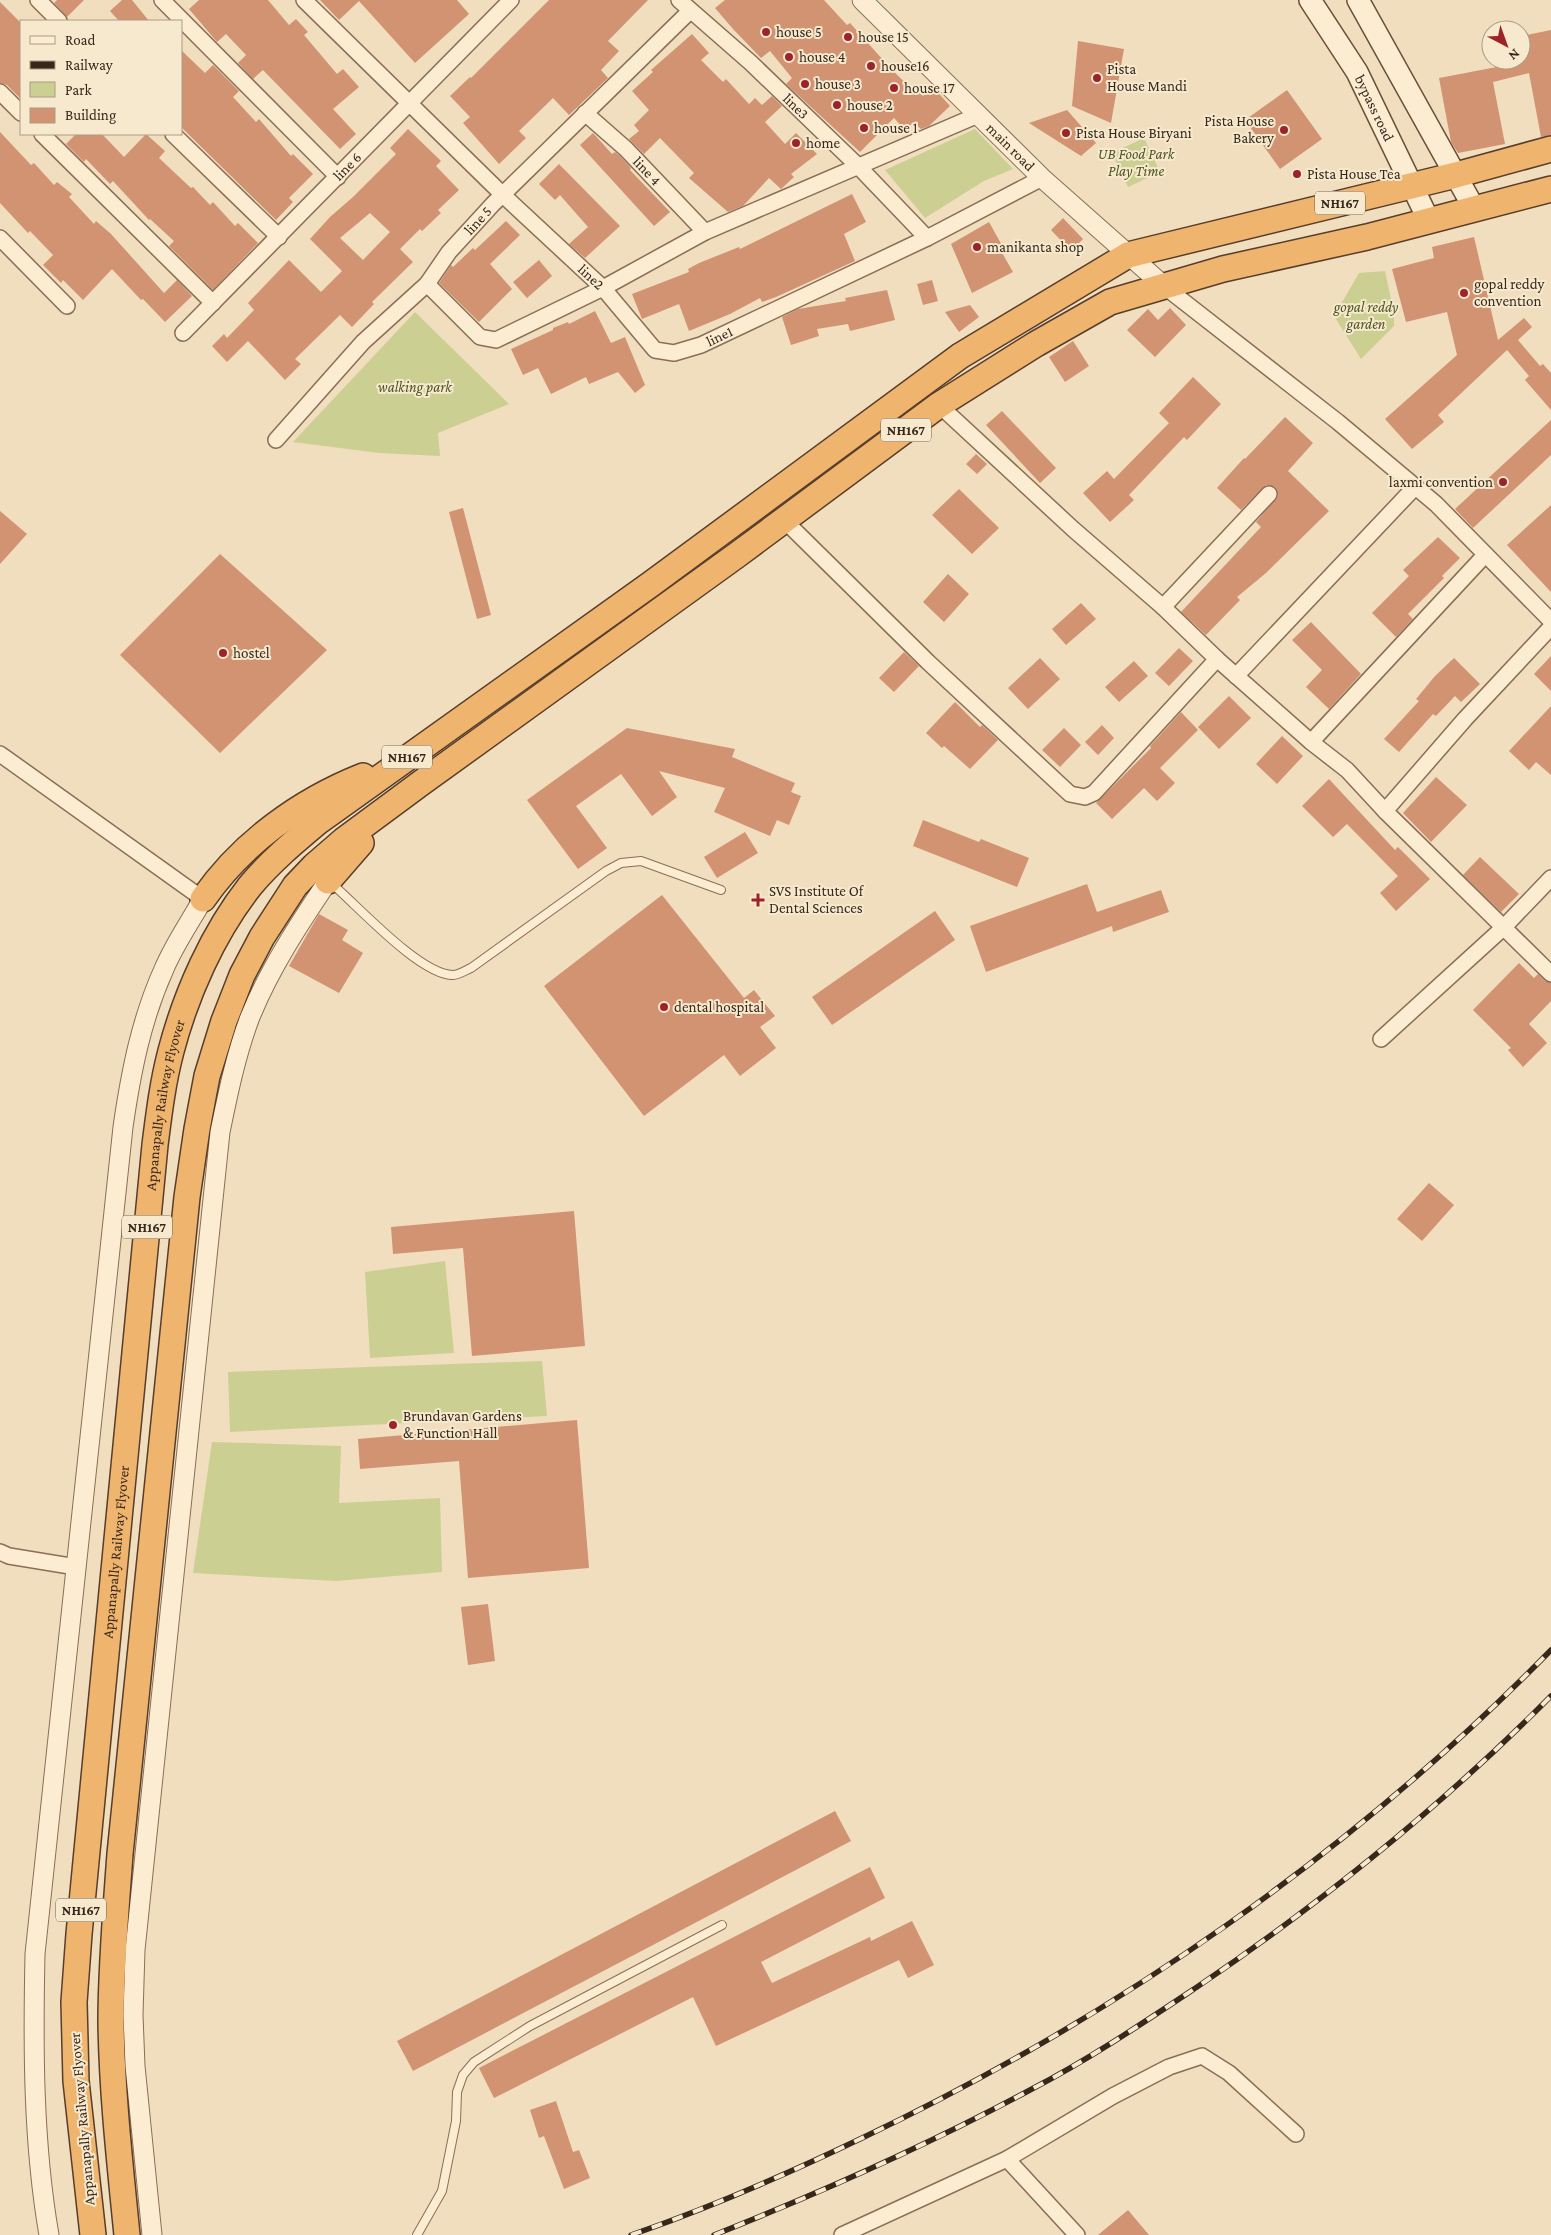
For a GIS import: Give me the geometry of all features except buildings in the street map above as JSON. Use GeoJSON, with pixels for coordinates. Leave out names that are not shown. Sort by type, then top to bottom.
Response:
{"type":"FeatureCollection","features":[{"type":"Feature","properties":{"kind":"highway","name":"NH167"},"geometry":{"type":"LineString","coordinates":[[403,759],[651,584],[960,356],[1128,255],[1456,175],[1551,149]]}},
{"type":"Feature","properties":{"kind":"highway","name":"NH167"},"geometry":{"type":"LineString","coordinates":[[127,2235],[114,2095],[111,2023],[112,1955],[186,1206],[198,1120],[207,1076],[224,1020],[242,975],[280,906],[295,886],[314,866],[344,840],[939,405],[1036,344],[1110,302],[1223,269],[1475,210],[1551,189]]}},
{"type":"Feature","properties":{"kind":"highway","name":"Appanapally Railway Flyover"},"geometry":{"type":"LineString","coordinates":[[93,2235],[76,2081],[74,2002],[112,1586],[162,1091],[171,1050],[203,964],[224,924],[249,887],[291,844],[403,759]]}},
{"type":"Feature","properties":{"kind":"highway"},"geometry":{"type":"LineString","coordinates":[[203,899],[218,878],[236,859],[284,818],[315,798],[341,785],[403,759]]}},
{"type":"Feature","properties":{"kind":"highway"},"geometry":{"type":"LineString","coordinates":[[328,881],[381,821],[421,783]]}},
{"type":"Feature","properties":{"kind":"main road","name":"bypass road"},"geometry":{"type":"LineString","coordinates":[[1310,0],[1357,72],[1429,221]]}},
{"type":"Feature","properties":{"kind":"main road"},"geometry":{"type":"LineString","coordinates":[[1358,0],[1475,210]]}},
{"type":"Feature","properties":{"kind":"street"},"geometry":{"type":"LineString","coordinates":[[38,0],[58,20]]}},
{"type":"Feature","properties":{"kind":"street"},"geometry":{"type":"LineString","coordinates":[[162,0],[182,20]]}},
{"type":"Feature","properties":{"kind":"street","name":"line2"},"geometry":{"type":"LineString","coordinates":[[304,0],[503,195],[603,288],[705,232],[978,115]]}},
{"type":"Feature","properties":{"kind":"street","name":"line3"},"geometry":{"type":"LineString","coordinates":[[679,0],[751,63],[858,166],[928,238]]}},
{"type":"Feature","properties":{"kind":"street","name":"main road"},"geometry":{"type":"LineString","coordinates":[[862,0],[1042,178],[1165,286]]}},
{"type":"Feature","properties":{"kind":"street","name":"line 6"},"geometry":{"type":"LineString","coordinates":[[183,333],[410,104],[505,2]]}},
{"type":"Feature","properties":{"kind":"street","name":"line 5"},"geometry":{"type":"LineString","coordinates":[[276,440],[363,342],[427,284],[449,252],[503,195],[690,11]]}},
{"type":"Feature","properties":{"kind":"street"},"geometry":{"type":"LineString","coordinates":[[182,20],[338,177]]}},
{"type":"Feature","properties":{"kind":"street"},"geometry":{"type":"LineString","coordinates":[[0,92],[20,112]]}},
{"type":"Feature","properties":{"kind":"street","name":"line 4"},"geometry":{"type":"LineString","coordinates":[[585,113],[626,149],[705,232]]}},
{"type":"Feature","properties":{"kind":"street"},"geometry":{"type":"LineString","coordinates":[[43,135],[213,303]]}},
{"type":"Feature","properties":{"kind":"street"},"geometry":{"type":"LineString","coordinates":[[174,135],[279,238]]}},
{"type":"Feature","properties":{"kind":"street","name":"line1"},"geometry":{"type":"LineString","coordinates":[[603,288],[655,350],[674,353],[702,345],[928,238],[1042,178]]}},
{"type":"Feature","properties":{"kind":"street"},"geometry":{"type":"LineString","coordinates":[[0,238],[67,306]]}},
{"type":"Feature","properties":{"kind":"street"},"geometry":{"type":"LineString","coordinates":[[427,284],[480,337],[496,340],[603,288]]}},
{"type":"Feature","properties":{"kind":"street"},"geometry":{"type":"LineString","coordinates":[[1165,286],[1338,422],[1436,504],[1485,555],[1502,569],[1551,621]]}},
{"type":"Feature","properties":{"kind":"street"},"geometry":{"type":"LineString","coordinates":[[939,405],[1236,676],[1311,742],[1347,770],[1385,811],[1551,974]]}},
{"type":"Feature","properties":{"kind":"street"},"geometry":{"type":"LineString","coordinates":[[1236,676],[1415,487]]}},
{"type":"Feature","properties":{"kind":"street"},"geometry":{"type":"LineString","coordinates":[[1162,607],[1270,494]]}},
{"type":"Feature","properties":{"kind":"street"},"geometry":{"type":"LineString","coordinates":[[784,520],[928,662],[1035,763],[1070,794],[1077,797],[1085,797],[1094,792],[1217,659]]}},
{"type":"Feature","properties":{"kind":"street"},"geometry":{"type":"LineString","coordinates":[[1311,742],[1485,555]]}},
{"type":"Feature","properties":{"kind":"street"},"geometry":{"type":"LineString","coordinates":[[1385,811],[1465,720],[1551,627]]}},
{"type":"Feature","properties":{"kind":"street"},"geometry":{"type":"LineString","coordinates":[[0,754],[203,899],[164,967],[144,1020],[131,1072],[35,1954],[35,2073],[43,2190],[49,2235]]}},
{"type":"Feature","properties":{"kind":"street"},"geometry":{"type":"LineString","coordinates":[[1381,1039],[1503,928],[1551,878]]}},
{"type":"Feature","properties":{"kind":"street"},"geometry":{"type":"LineString","coordinates":[[152,2235],[135,2066],[133,2014],[135,1950],[220,1132],[234,1065],[250,1017],[270,974],[298,925],[328,881]]}},
{"type":"Feature","properties":{"kind":"street"},"geometry":{"type":"LineString","coordinates":[[0,1552],[9,1556],[76,1567]]}},
{"type":"Feature","properties":{"kind":"street"},"geometry":{"type":"LineString","coordinates":[[842,2235],[1006,2159],[1113,2096],[1169,2066],[1202,2056],[1229,2072],[1296,2134]]}},
{"type":"Feature","properties":{"kind":"street"},"geometry":{"type":"LineString","coordinates":[[1006,2159],[1077,2235]]}},
{"type":"Feature","properties":{"kind":"lane"},"geometry":{"type":"LineString","coordinates":[[328,881],[413,958],[443,974],[456,975],[471,968],[606,871],[621,863],[641,862],[721,890]]}},
{"type":"Feature","properties":{"kind":"lane"},"geometry":{"type":"LineString","coordinates":[[417,2235],[442,2191],[456,2122],[457,2092],[463,2075],[474,2062],[530,2026],[722,1925]]}},
{"type":"Feature","properties":{"kind":"green space"},"geometry":{"type":"Polygon","coordinates":[[[975,129],[1013,169],[984,181],[925,218],[885,170],[975,129]]]}},
{"type":"Feature","properties":{"kind":"green space","name":"UB Food Park Play Time"},"geometry":{"type":"Polygon","coordinates":[[[1144,138],[1160,172],[1128,187],[1112,153],[1144,138]]]}},
{"type":"Feature","properties":{"kind":"green space","name":"gopal reddy garden"},"geometry":{"type":"Polygon","coordinates":[[[1385,271],[1394,313],[1394,326],[1361,359],[1334,316],[1359,273],[1385,271]]]}},
{"type":"Feature","properties":{"kind":"green space","name":"walking park"},"geometry":{"type":"Polygon","coordinates":[[[415,312],[509,404],[438,433],[440,456],[379,453],[293,442],[415,312]]]}},
{"type":"Feature","properties":{"kind":"green space"},"geometry":{"type":"Polygon","coordinates":[[[445,1261],[454,1353],[370,1358],[365,1272],[445,1261]]]}},
{"type":"Feature","properties":{"kind":"green space"},"geometry":{"type":"Polygon","coordinates":[[[542,1361],[547,1416],[230,1432],[228,1372],[542,1361]]]}},
{"type":"Feature","properties":{"kind":"green space"},"geometry":{"type":"Polygon","coordinates":[[[212,1442],[341,1446],[339,1503],[440,1498],[442,1572],[336,1581],[193,1573],[212,1442]]]}},
{"type":"Feature","properties":{"kind":"railway"},"geometry":{"type":"LineString","coordinates":[[631,2235],[747,2190],[860,2139],[955,2091],[1048,2040],[1139,1984],[1227,1925],[1312,1862],[1395,1795],[1475,1724],[1551,1650]]}},
{"type":"Feature","properties":{"kind":"railway"},"geometry":{"type":"LineString","coordinates":[[714,2235],[835,2185],[953,2130],[1052,2078],[1136,2028],[1244,1954],[1337,1886],[1382,1850],[1468,1775],[1551,1696]]}},
{"type":"Feature","properties":{"kind":"place","name":"house 5"},"geometry":{"type":"Point","coordinates":[766,32]}},
{"type":"Feature","properties":{"kind":"place","name":"house 15"},"geometry":{"type":"Point","coordinates":[848,37]}},
{"type":"Feature","properties":{"kind":"place","name":"house 4"},"geometry":{"type":"Point","coordinates":[789,57]}},
{"type":"Feature","properties":{"kind":"place","name":"house16"},"geometry":{"type":"Point","coordinates":[871,66]}},
{"type":"Feature","properties":{"kind":"place","name":"Pista House Mandi"},"geometry":{"type":"Point","coordinates":[1097,78]}},
{"type":"Feature","properties":{"kind":"place","name":"house 3"},"geometry":{"type":"Point","coordinates":[805,84]}},
{"type":"Feature","properties":{"kind":"place","name":"house 17"},"geometry":{"type":"Point","coordinates":[894,88]}},
{"type":"Feature","properties":{"kind":"place","name":"house 2"},"geometry":{"type":"Point","coordinates":[837,105]}},
{"type":"Feature","properties":{"kind":"place","name":"house 1"},"geometry":{"type":"Point","coordinates":[864,128]}},
{"type":"Feature","properties":{"kind":"place","name":"Pista House Bakery"},"geometry":{"type":"Point","coordinates":[1284,130]}},
{"type":"Feature","properties":{"kind":"place","name":"Pista House Biryani"},"geometry":{"type":"Point","coordinates":[1066,133]}},
{"type":"Feature","properties":{"kind":"place","name":"home"},"geometry":{"type":"Point","coordinates":[796,143]}},
{"type":"Feature","properties":{"kind":"place","name":"Pista House Tea"},"geometry":{"type":"Point","coordinates":[1297,174]}},
{"type":"Feature","properties":{"kind":"place","name":"manikanta shop"},"geometry":{"type":"Point","coordinates":[977,247]}},
{"type":"Feature","properties":{"kind":"place","name":"gopal reddy convention"},"geometry":{"type":"Point","coordinates":[1464,293]}},
{"type":"Feature","properties":{"kind":"place","name":"laxmi convention"},"geometry":{"type":"Point","coordinates":[1503,482]}},
{"type":"Feature","properties":{"kind":"place","name":"hostel"},"geometry":{"type":"Point","coordinates":[223,653]}},
{"type":"Feature","properties":{"kind":"place","name":"SVS Institute Of Dental Sciences"},"geometry":{"type":"Point","coordinates":[758,900]}},
{"type":"Feature","properties":{"kind":"place","name":"dental hospital"},"geometry":{"type":"Point","coordinates":[664,1007]}},
{"type":"Feature","properties":{"kind":"place","name":"Brundavan Gardens & Function Hall"},"geometry":{"type":"Point","coordinates":[393,1425]}}]}
